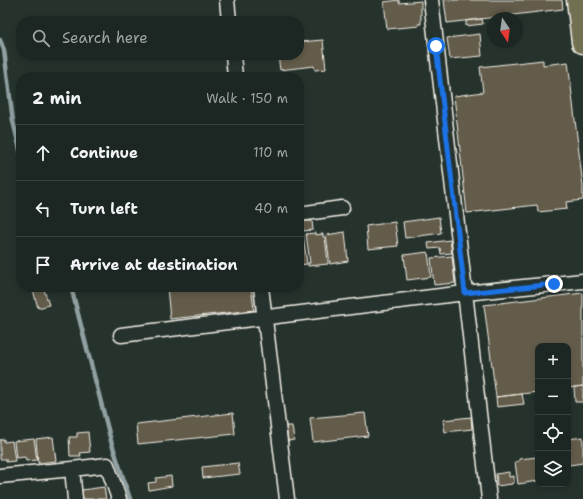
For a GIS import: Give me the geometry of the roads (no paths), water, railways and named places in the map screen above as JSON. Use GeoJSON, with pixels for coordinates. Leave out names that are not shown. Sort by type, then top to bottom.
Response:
{"type":"FeatureCollection","features":[{"type":"Feature","properties":{"kind":"highway"},"geometry":{"type":"LineString","coordinates":[[578,0],[583,42]]}},
{"type":"Feature","properties":{"kind":"street"},"geometry":{"type":"LineString","coordinates":[[227,0],[229,16]]}},
{"type":"Feature","properties":{"kind":"street"},"geometry":{"type":"LineString","coordinates":[[431,0],[489,499]]}},
{"type":"Feature","properties":{"kind":"street"},"geometry":{"type":"LineString","coordinates":[[233,60],[235,72]]}},
{"type":"Feature","properties":{"kind":"street"},"geometry":{"type":"LineString","coordinates":[[304,213],[342,208]]}},
{"type":"Feature","properties":{"kind":"street"},"geometry":{"type":"LineString","coordinates":[[121,335],[465,293],[583,281]]}},
{"type":"Feature","properties":{"kind":"street"},"geometry":{"type":"LineString","coordinates":[[262,292],[287,499]]}},
{"type":"Feature","properties":{"kind":"street"},"geometry":{"type":"LineString","coordinates":[[0,476],[72,470],[107,465],[119,499]]}},
{"type":"Feature","properties":{"kind":"street"},"geometry":{"type":"LineString","coordinates":[[72,470],[75,499]]}},
{"type":"Feature","properties":{"kind":"waterway"},"geometry":{"type":"LineString","coordinates":[[0,40],[4,50],[13,121],[16,133]]}},
{"type":"Feature","properties":{"kind":"waterway"},"geometry":{"type":"LineString","coordinates":[[72,292],[111,441],[130,499]]}}]}
